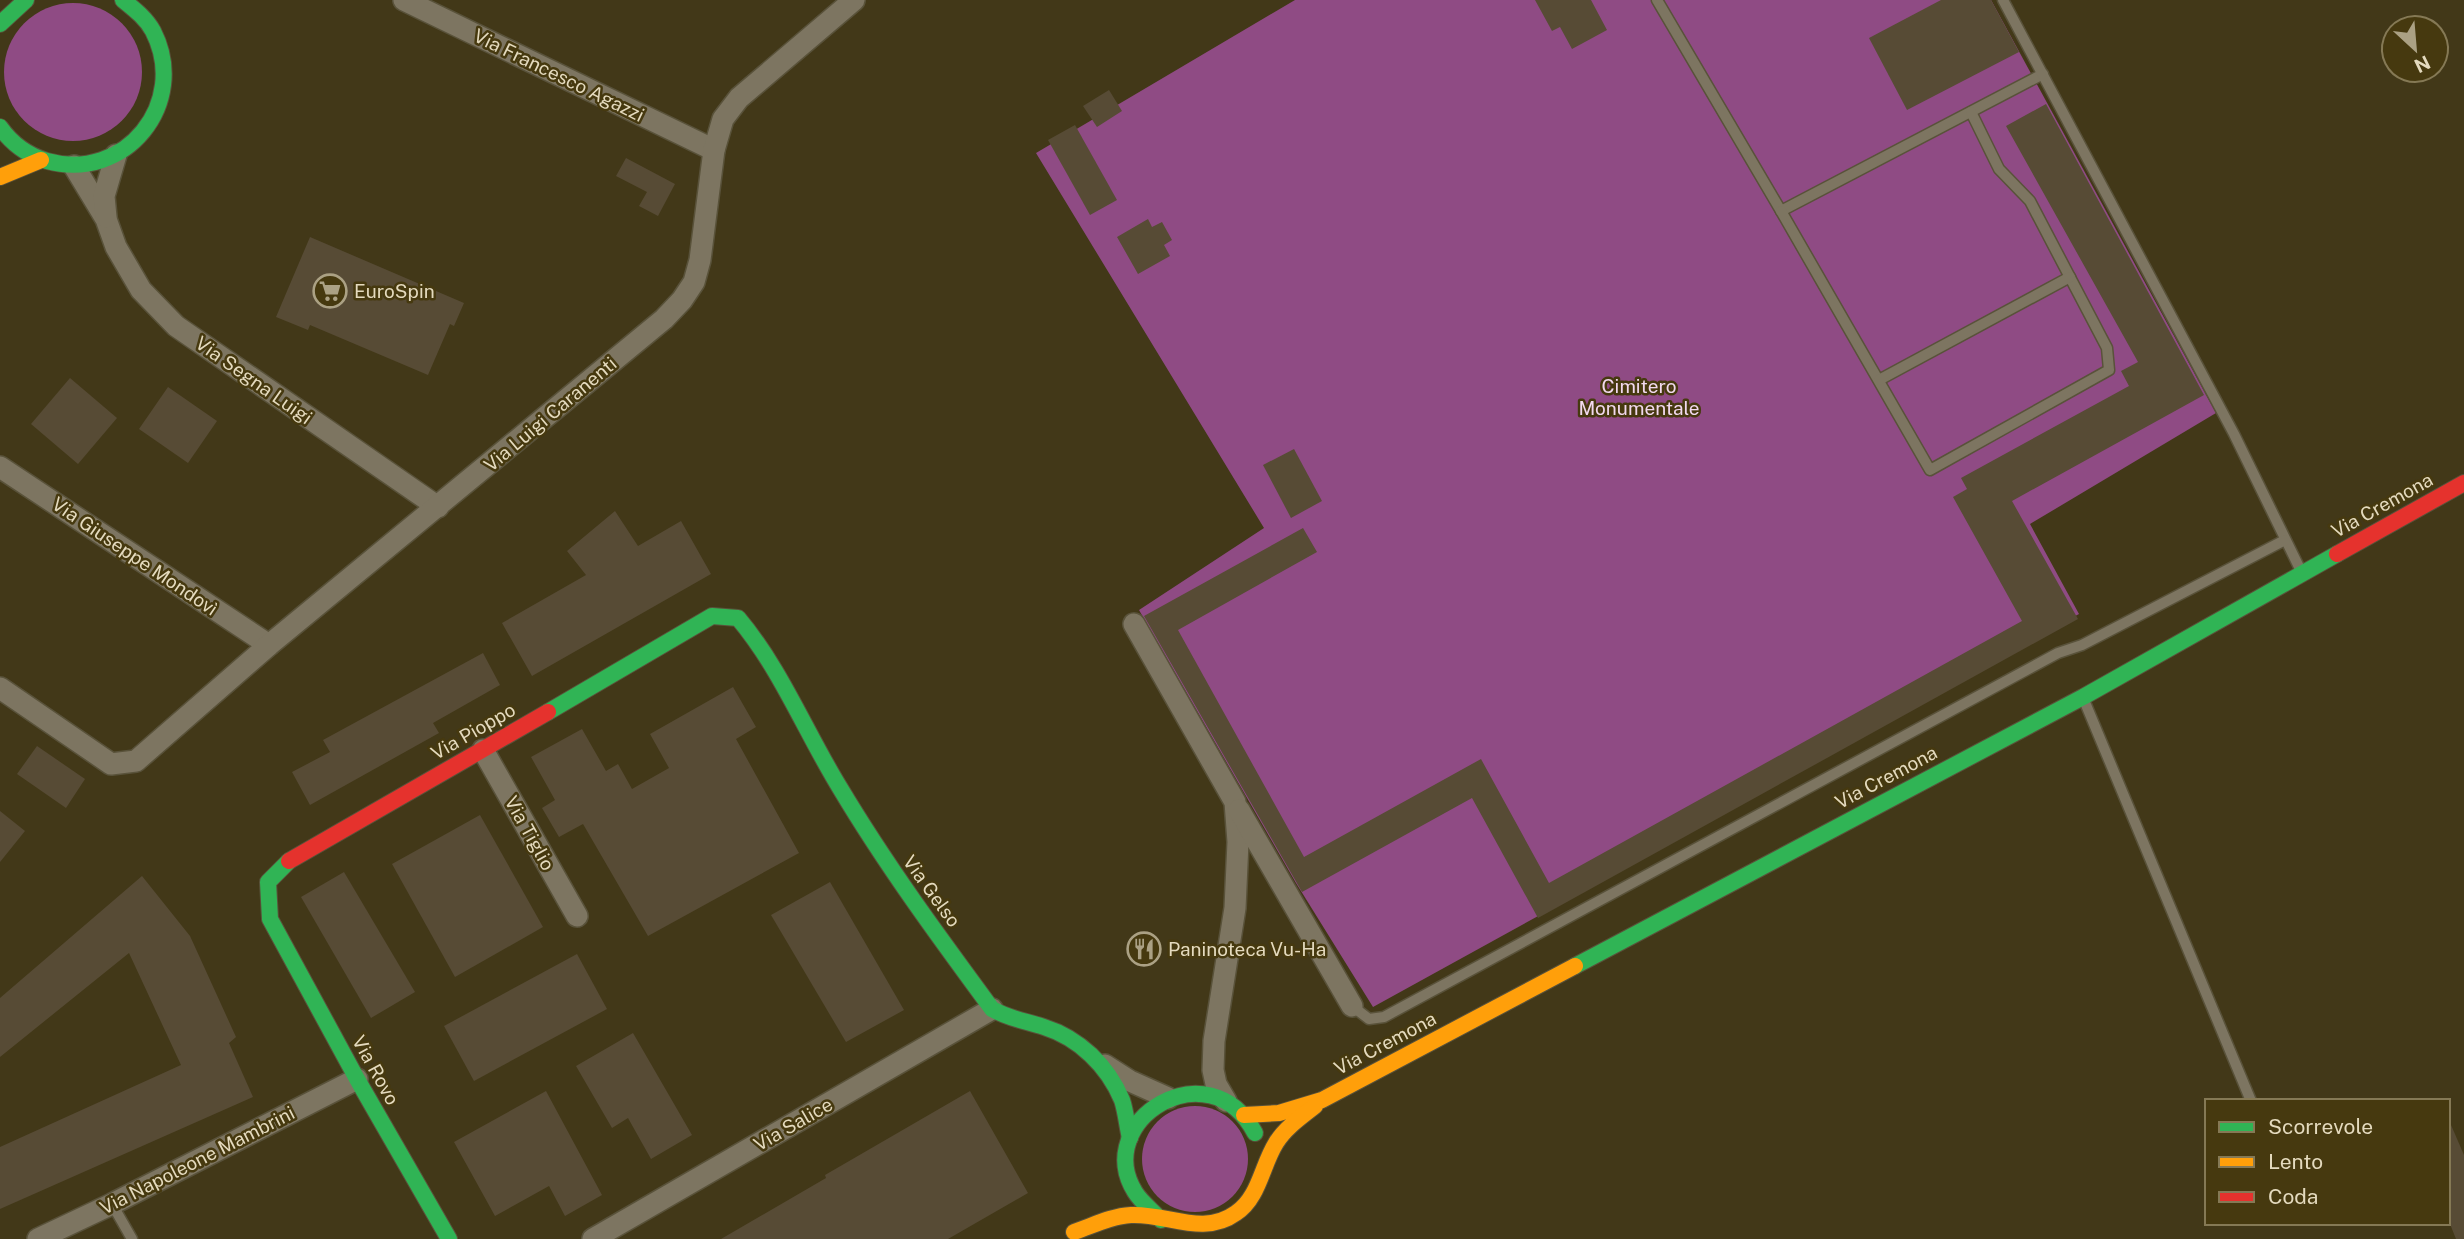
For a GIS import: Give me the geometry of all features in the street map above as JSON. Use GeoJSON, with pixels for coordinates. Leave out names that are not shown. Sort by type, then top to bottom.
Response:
{"type":"FeatureCollection","features":[{"type":"Feature","properties":{"kind":"main road"},"geometry":{"type":"LineString","coordinates":[[123,0],[141,15],[153,31]]}},
{"type":"Feature","properties":{"kind":"main road"},"geometry":{"type":"LineString","coordinates":[[0,127],[18,147],[41,160],[74,166],[92,164],[116,155],[145,132],[153,121],[162,97],[164,63],[153,31],[149,0]]}},
{"type":"Feature","properties":{"kind":"main road"},"geometry":{"type":"LineString","coordinates":[[0,24],[14,6]]}},
{"type":"Feature","properties":{"kind":"main road"},"geometry":{"type":"LineString","coordinates":[[0,177],[41,160]]}},
{"type":"Feature","properties":{"kind":"main road","name":"Via Cremona"},"geometry":{"type":"LineString","coordinates":[[1068,1235],[1120,1217],[1141,1216],[1180,1227],[1200,1228],[1220,1223],[1237,1213],[1250,1198],[1278,1141],[1292,1124],[1322,1100],[2083,697],[2464,483]]}},
{"type":"Feature","properties":{"kind":"main road","name":"Via Pioppo"},"geometry":{"type":"LineString","coordinates":[[270,919],[268,882],[293,857],[712,616],[738,618]]}},
{"type":"Feature","properties":{"kind":"main road","name":"Via Gelso"},"geometry":{"type":"LineString","coordinates":[[738,618],[757,638],[833,778],[882,858],[992,1009]]}},
{"type":"Feature","properties":{"kind":"main road","name":"Via Rovo"},"geometry":{"type":"LineString","coordinates":[[270,919],[356,1079],[449,1239]]}},
{"type":"Feature","properties":{"kind":"main road"},"geometry":{"type":"LineString","coordinates":[[992,1009],[1017,1022],[1043,1026],[1059,1033],[1077,1042],[1099,1060],[1123,1103],[1130,1138],[1126,1170],[1119,1186]]}},
{"type":"Feature","properties":{"kind":"main road"},"geometry":{"type":"LineString","coordinates":[[1130,1138],[1139,1121],[1152,1108],[1177,1096],[1200,1093],[1226,1101],[1244,1115],[1256,1135],[1261,1157],[1259,1179]]}},
{"type":"Feature","properties":{"kind":"main road","name":"Via Cremona"},"geometry":{"type":"LineString","coordinates":[[1244,1115],[1279,1113],[1322,1100]]}},
{"type":"Feature","properties":{"kind":"main road"},"geometry":{"type":"LineString","coordinates":[[1126,1170],[1132,1190],[1138,1199],[1161,1220]]}},
{"type":"Feature","properties":{"kind":"main road","name":"Via Cremona"},"geometry":{"type":"LineString","coordinates":[[1068,1235],[1108,1200]]}},
{"type":"Feature","properties":{"kind":"street","name":"Via Francesco Agazzi"},"geometry":{"type":"LineString","coordinates":[[404,0],[714,150]]}},
{"type":"Feature","properties":{"kind":"street","name":"Via Luigi Caranenti"},"geometry":{"type":"LineString","coordinates":[[0,688],[111,764],[136,761],[269,645],[664,319],[682,300],[694,282],[701,260],[714,150],[723,119],[739,98],[854,0]]}},
{"type":"Feature","properties":{"kind":"street","name":"Via Segna Luigi"},"geometry":{"type":"LineString","coordinates":[[106,219],[104,196],[116,155]]}},
{"type":"Feature","properties":{"kind":"street","name":"Via Segna Luigi"},"geometry":{"type":"LineString","coordinates":[[74,166],[106,219],[116,247],[141,290],[176,326],[438,507]]}},
{"type":"Feature","properties":{"kind":"street","name":"Via Giuseppe Mondovì"},"geometry":{"type":"LineString","coordinates":[[0,467],[269,645]]}},
{"type":"Feature","properties":{"kind":"street"},"geometry":{"type":"LineString","coordinates":[[1134,624],[1352,1006]]}},
{"type":"Feature","properties":{"kind":"street","name":"Via Tiglio"},"geometry":{"type":"LineString","coordinates":[[483,750],[577,915]]}},
{"type":"Feature","properties":{"kind":"street"},"geometry":{"type":"LineString","coordinates":[[1226,1101],[1216,1084],[1213,1070],[1214,1041],[1235,908],[1238,842],[1235,802]]}},
{"type":"Feature","properties":{"kind":"street","name":"Via Salice"},"geometry":{"type":"LineString","coordinates":[[593,1239],[992,1009]]}},
{"type":"Feature","properties":{"kind":"street"},"geometry":{"type":"LineString","coordinates":[[1099,1060],[1130,1081],[1177,1096],[1202,1074],[1214,1041]]}},
{"type":"Feature","properties":{"kind":"street","name":"Via Napoleone Mambrini"},"geometry":{"type":"LineString","coordinates":[[38,1239],[356,1079]]}},
{"type":"Feature","properties":{"kind":"lane"},"geometry":{"type":"LineString","coordinates":[[1657,0],[1930,470],[2109,370],[2107,348],[2030,201],[1999,169],[1971,112]]}},
{"type":"Feature","properties":{"kind":"lane"},"geometry":{"type":"LineString","coordinates":[[2003,0],[2234,434],[2302,574]]}},
{"type":"Feature","properties":{"kind":"lane"},"geometry":{"type":"LineString","coordinates":[[1781,211],[2043,74]]}},
{"type":"Feature","properties":{"kind":"lane"},"geometry":{"type":"LineString","coordinates":[[1879,380],[2070,277]]}},
{"type":"Feature","properties":{"kind":"lane"},"geometry":{"type":"LineString","coordinates":[[1352,1006],[1369,1018],[1384,1017],[2058,653],[2082,645],[2285,540]]}},
{"type":"Feature","properties":{"kind":"lane"},"geometry":{"type":"LineString","coordinates":[[2083,697],[2250,1099]]}},
{"type":"Feature","properties":{"kind":"lane"},"geometry":{"type":"LineString","coordinates":[[112,1204],[132,1239]]}},
{"type":"Feature","properties":{"kind":"green space","name":"Cimitero Monumentale"},"geometry":{"type":"Polygon","coordinates":[[[1295,0],[1991,0],[2216,413],[2030,524],[2079,614],[1550,894],[1540,915],[1373,1007],[1296,883],[1139,610],[1264,528],[1036,153],[1295,0]]]}},
{"type":"Feature","properties":{"kind":"green space"},"geometry":{"type":"Polygon","coordinates":[[[73,3],[99,8],[122,23],[137,46],[142,72],[137,98],[122,121],[99,136],[73,141],[47,136],[24,121],[9,98],[4,72],[9,46],[24,23],[47,8],[73,3]]]}},
{"type":"Feature","properties":{"kind":"green space"},"geometry":{"type":"Polygon","coordinates":[[[1195,1106],[1215,1110],[1232,1122],[1244,1139],[1248,1159],[1244,1179],[1232,1196],[1215,1208],[1195,1212],[1175,1208],[1158,1196],[1146,1179],[1142,1159],[1146,1139],[1158,1122],[1175,1110],[1195,1106]]]}},
{"type":"Feature","properties":{"kind":"building"},"geometry":{"type":"Polygon","coordinates":[[[1535,0],[1591,0],[1607,30],[1572,49],[1560,27],[1552,31],[1535,0]]]}},
{"type":"Feature","properties":{"kind":"building"},"geometry":{"type":"Polygon","coordinates":[[[1941,0],[1991,0],[2019,52],[1907,110],[1869,38],[1941,0]]]}},
{"type":"Feature","properties":{"kind":"building"},"geometry":{"type":"Polygon","coordinates":[[[1109,90],[1122,111],[1097,127],[1083,106],[1109,90]]]}},
{"type":"Feature","properties":{"kind":"building"},"geometry":{"type":"Polygon","coordinates":[[[2046,104],[2204,395],[2012,501],[2078,619],[1538,918],[1472,798],[1302,892],[1144,616],[1303,528],[1317,552],[1178,630],[1304,857],[1481,759],[1549,883],[2022,621],[1953,497],[1967,489],[1961,478],[2129,386],[2121,371],[2138,362],[2006,126],[2046,104]]]}},
{"type":"Feature","properties":{"kind":"building"},"geometry":{"type":"Polygon","coordinates":[[[1075,125],[1117,200],[1090,215],[1048,140],[1075,125]]]}},
{"type":"Feature","properties":{"kind":"building"},"geometry":{"type":"Polygon","coordinates":[[[626,158],[675,184],[658,216],[639,206],[647,192],[616,176],[626,158]]]}},
{"type":"Feature","properties":{"kind":"building"},"geometry":{"type":"Polygon","coordinates":[[[1148,219],[1152,227],[1162,222],[1172,240],[1164,245],[1170,256],[1138,274],[1117,237],[1148,219]]]}},
{"type":"Feature","properties":{"kind":"building"},"geometry":{"type":"Polygon","coordinates":[[[310,237],[464,303],[454,326],[450,324],[428,375],[310,325],[308,330],[276,317],[310,237]]]}},
{"type":"Feature","properties":{"kind":"building"},"geometry":{"type":"Polygon","coordinates":[[[70,378],[117,418],[78,464],[31,424],[70,378]]]}},
{"type":"Feature","properties":{"kind":"building"},"geometry":{"type":"Polygon","coordinates":[[[168,387],[217,421],[188,463],[139,429],[168,387]]]}},
{"type":"Feature","properties":{"kind":"building"},"geometry":{"type":"Polygon","coordinates":[[[1294,449],[1322,501],[1291,518],[1263,465],[1294,449]]]}},
{"type":"Feature","properties":{"kind":"building"},"geometry":{"type":"Polygon","coordinates":[[[615,511],[638,546],[681,521],[711,574],[532,676],[502,623],[586,575],[567,551],[615,511]]]}},
{"type":"Feature","properties":{"kind":"building"},"geometry":{"type":"Polygon","coordinates":[[[483,653],[500,685],[433,723],[439,733],[310,805],[292,772],[330,752],[323,740],[483,653]]]}},
{"type":"Feature","properties":{"kind":"building"},"geometry":{"type":"Polygon","coordinates":[[[733,687],[756,727],[736,739],[799,853],[648,936],[583,824],[559,837],[542,808],[555,800],[531,757],[582,729],[606,771],[618,764],[632,789],[669,768],[650,734],[733,687]]]}},
{"type":"Feature","properties":{"kind":"building"},"geometry":{"type":"Polygon","coordinates":[[[37,746],[85,779],[66,808],[17,774],[37,746]]]}},
{"type":"Feature","properties":{"kind":"building"},"geometry":{"type":"Polygon","coordinates":[[[0,811],[25,831],[0,862],[0,811]]]}},
{"type":"Feature","properties":{"kind":"building"},"geometry":{"type":"Polygon","coordinates":[[[480,815],[543,927],[455,977],[392,864],[480,815]]]}},
{"type":"Feature","properties":{"kind":"building"},"geometry":{"type":"Polygon","coordinates":[[[344,872],[415,992],[371,1018],[301,897],[344,872]]]}},
{"type":"Feature","properties":{"kind":"building"},"geometry":{"type":"Polygon","coordinates":[[[142,876],[190,936],[236,1037],[229,1043],[253,1097],[0,1209],[0,1147],[181,1065],[129,953],[0,1057],[0,998],[142,876]]]}},
{"type":"Feature","properties":{"kind":"building"},"geometry":{"type":"Polygon","coordinates":[[[830,882],[904,1010],[846,1042],[771,915],[830,882]]]}},
{"type":"Feature","properties":{"kind":"building"},"geometry":{"type":"Polygon","coordinates":[[[577,954],[607,1009],[474,1081],[444,1026],[577,954]]]}},
{"type":"Feature","properties":{"kind":"building"},"geometry":{"type":"Polygon","coordinates":[[[633,1033],[692,1135],[651,1159],[628,1118],[612,1128],[576,1066],[633,1033]]]}},
{"type":"Feature","properties":{"kind":"building"},"geometry":{"type":"Polygon","coordinates":[[[546,1091],[602,1195],[565,1216],[549,1186],[495,1216],[454,1142],[546,1091]]]}},
{"type":"Feature","properties":{"kind":"building"},"geometry":{"type":"Polygon","coordinates":[[[970,1091],[1028,1193],[948,1239],[721,1239],[826,1178],[825,1175],[970,1091]]]}},
{"type":"Feature","properties":{"kind":"building"},"geometry":{"type":"Polygon","coordinates":[[[2450,1123],[2464,1155],[2464,1239],[2456,1239],[2450,1224],[2450,1123]]]}},
{"type":"Feature","properties":{"kind":"traffic: fast"},"geometry":{"type":"LineString","coordinates":[[0,24],[26,0]]}},
{"type":"Feature","properties":{"kind":"traffic: fast"},"geometry":{"type":"LineString","coordinates":[[0,127],[15,144],[33,156],[75,165],[102,160],[125,149],[143,131],[156,110],[163,85],[162,58],[150,26],[123,0]]}},
{"type":"Feature","properties":{"kind":"traffic: fast"},"geometry":{"type":"LineString","coordinates":[[1575,966],[2083,697],[2337,554]]}},
{"type":"Feature","properties":{"kind":"traffic: fast"},"geometry":{"type":"LineString","coordinates":[[548,712],[712,616],[738,618],[767,658],[827,766],[876,845],[992,1009],[1011,1018],[1057,1032],[1091,1055],[1109,1076],[1122,1100],[1130,1138]]}},
{"type":"Feature","properties":{"kind":"traffic: fast"},"geometry":{"type":"LineString","coordinates":[[289,861],[268,882],[270,919],[357,1079],[449,1239]]}},
{"type":"Feature","properties":{"kind":"traffic: fast"},"geometry":{"type":"LineString","coordinates":[[1161,1220],[1135,1192],[1126,1166],[1129,1141],[1142,1119],[1161,1103],[1185,1095],[1211,1096],[1235,1108],[1255,1133]]}},
{"type":"Feature","properties":{"kind":"traffic: slow"},"geometry":{"type":"LineString","coordinates":[[0,177],[41,160]]}},
{"type":"Feature","properties":{"kind":"traffic: slow"},"geometry":{"type":"LineString","coordinates":[[1244,1115],[1279,1113],[1322,1100],[1575,966]]}},
{"type":"Feature","properties":{"kind":"traffic: slow"},"geometry":{"type":"LineString","coordinates":[[1074,1232],[1109,1219],[1131,1215],[1198,1224],[1223,1220],[1244,1207],[1280,1138],[1315,1106]]}},
{"type":"Feature","properties":{"kind":"traffic: jam"},"geometry":{"type":"LineString","coordinates":[[2337,554],[2464,483]]}},
{"type":"Feature","properties":{"kind":"traffic: jam"},"geometry":{"type":"LineString","coordinates":[[289,861],[548,712]]}},
{"type":"Feature","properties":{"kind":"place","name":"EuroSpin"},"geometry":{"type":"Point","coordinates":[330,291]}},
{"type":"Feature","properties":{"kind":"place","name":"Paninoteca Vu-Ha"},"geometry":{"type":"Point","coordinates":[1144,949]}}]}
